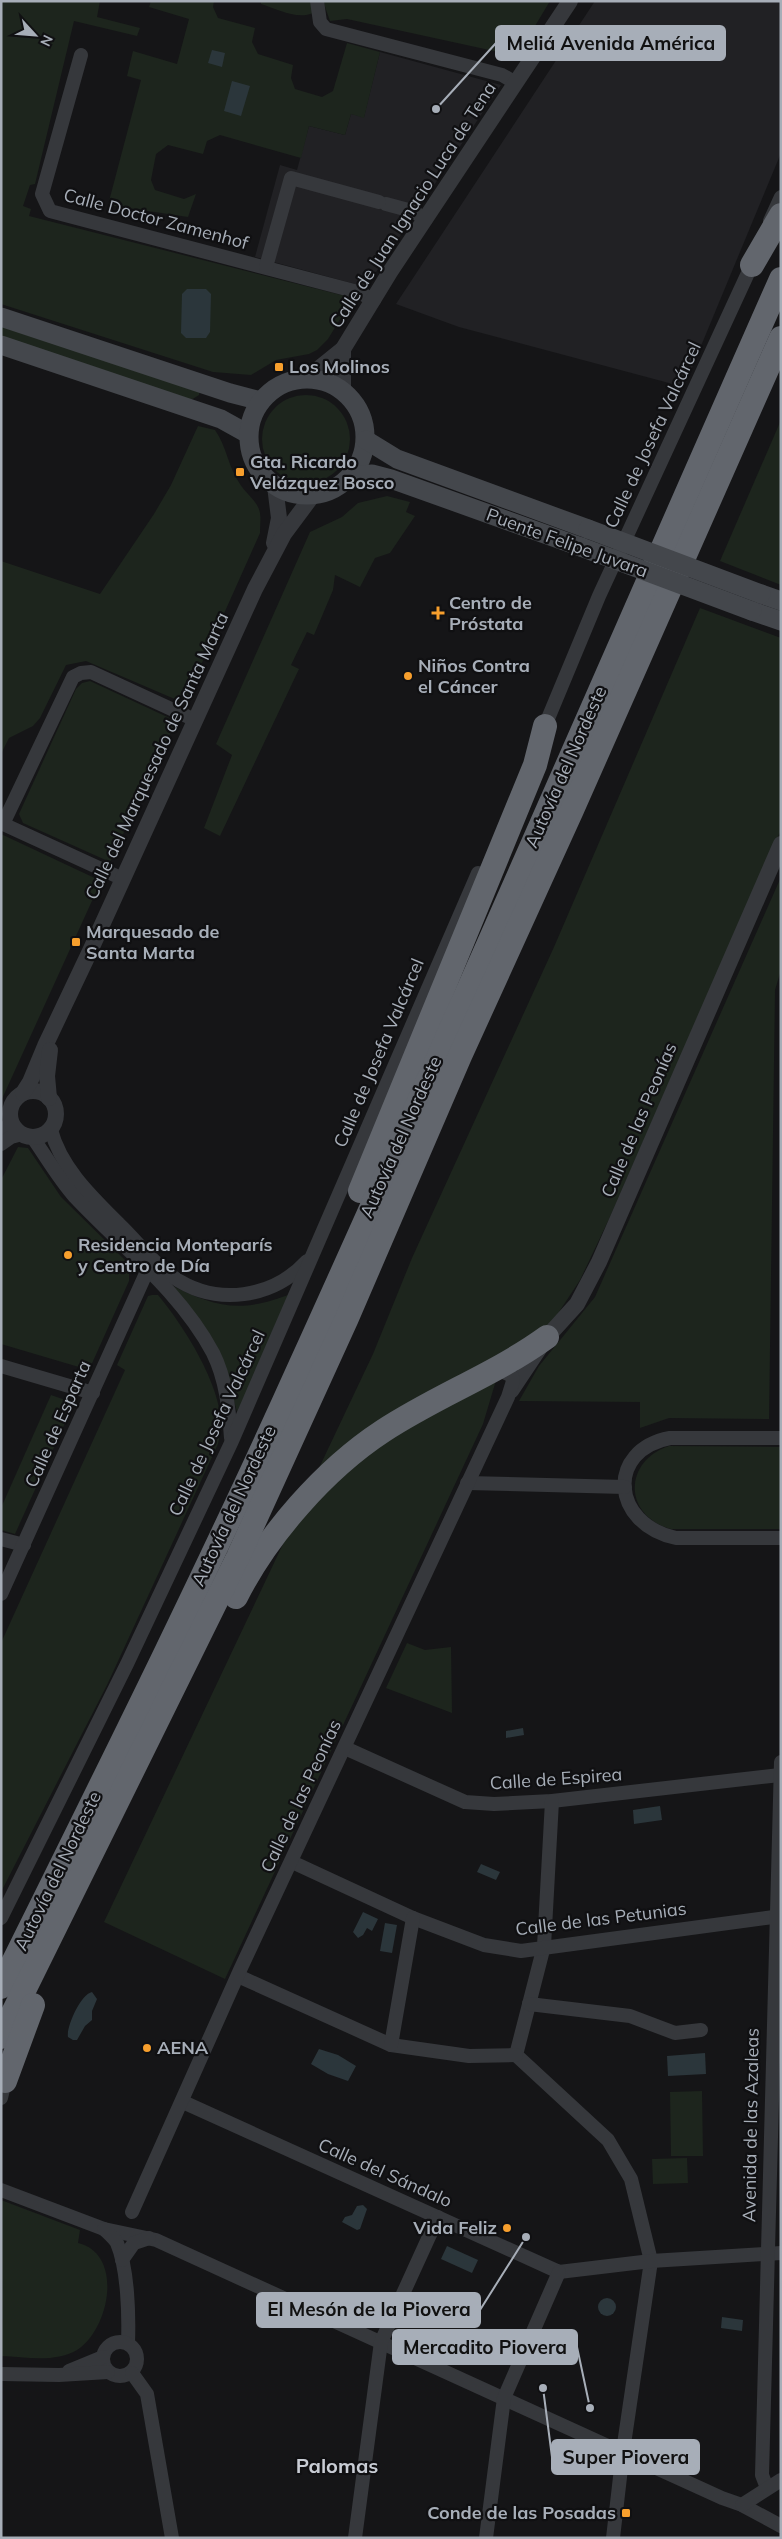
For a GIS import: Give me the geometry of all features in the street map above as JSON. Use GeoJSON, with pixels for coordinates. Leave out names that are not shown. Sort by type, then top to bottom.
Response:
{"type":"FeatureCollection","features":[{"type":"Feature","properties":{"kind":"highway"},"geometry":{"type":"LineString","coordinates":[[752,265],[781,215]]}},
{"type":"Feature","properties":{"kind":"highway","name":"Autovía del Nordeste"},"geometry":{"type":"LineString","coordinates":[[1,1987],[154,1677],[300,1368],[781,279]]}},
{"type":"Feature","properties":{"kind":"highway","name":"Autovía del Nordeste"},"geometry":{"type":"LineString","coordinates":[[1,2037],[238,1557],[343,1327],[460,1056],[588,774],[781,338]]}},
{"type":"Feature","properties":{"kind":"highway"},"geometry":{"type":"LineString","coordinates":[[300,1368],[311,1316],[535,765],[545,726]]}},
{"type":"Feature","properties":{"kind":"highway"},"geometry":{"type":"LineString","coordinates":[[114,1809],[201,1664],[249,1571],[289,1518],[334,1470],[382,1431],[498,1369],[547,1336]]}},
{"type":"Feature","properties":{"kind":"highway"},"geometry":{"type":"LineString","coordinates":[[3,2090],[24,2024],[62,1943],[100,1838]]}},
{"type":"Feature","properties":{"kind":"main road"},"geometry":{"type":"LineString","coordinates":[[1,317],[230,393],[261,401]]}},
{"type":"Feature","properties":{"kind":"main road"},"geometry":{"type":"LineString","coordinates":[[1,345],[221,419],[248,434]]}},
{"type":"Feature","properties":{"kind":"main road"},"geometry":{"type":"LineString","coordinates":[[307,378],[320,379],[343,391],[360,412],[366,440],[361,459],[350,476],[338,487],[313,496],[288,493],[275,486],[255,464],[250,452],[248,434],[252,416],[270,391],[285,382],[307,378]]}},
{"type":"Feature","properties":{"kind":"main road","name":"Puente Felipe Juvara"},"geometry":{"type":"LineString","coordinates":[[366,440],[397,460],[781,601]]}},
{"type":"Feature","properties":{"kind":"main road","name":"Puente Felipe Juvara"},"geometry":{"type":"LineString","coordinates":[[350,476],[372,474],[391,479],[581,546],[781,621]]}},
{"type":"Feature","properties":{"kind":"street","name":"Calle de Juan Ignacio Luca de Tena"},"geometry":{"type":"LineString","coordinates":[[317,1],[320,22],[326,28],[502,75],[516,84]]}},
{"type":"Feature","properties":{"kind":"street","name":"Calle de Juan Ignacio Luca de Tena"},"geometry":{"type":"LineString","coordinates":[[307,378],[343,348],[570,1]]}},
{"type":"Feature","properties":{"kind":"street","name":"Calle Doctor Zamenhof"},"geometry":{"type":"LineString","coordinates":[[81,55],[42,194],[50,211],[358,292],[374,300]]}},
{"type":"Feature","properties":{"kind":"street","name":"Calle Doctor Zamenhof"},"geometry":{"type":"LineString","coordinates":[[266,267],[291,178],[412,210],[426,219]]}},
{"type":"Feature","properties":{"kind":"street","name":"Calle de Josefa Valcárcel"},"geometry":{"type":"LineString","coordinates":[[1,1918],[127,1664],[232,1441],[428,984],[545,726],[599,596],[752,265],[781,197]]}},
{"type":"Feature","properties":{"kind":"street","name":"Calle de Juan Ignacio Luca de Tena"},"geometry":{"type":"LineString","coordinates":[[343,348],[343,391]]}},
{"type":"Feature","properties":{"kind":"street","name":"Calle del Marquesado de Santa Marta"},"geometry":{"type":"LineString","coordinates":[[270,560],[279,518],[275,486]]}},
{"type":"Feature","properties":{"kind":"street","name":"Calle del Marquesado de Santa Marta"},"geometry":{"type":"LineString","coordinates":[[23,1093],[57,1024],[270,560],[294,518],[313,496]]}},
{"type":"Feature","properties":{"kind":"street"},"geometry":{"type":"LineString","coordinates":[[123,879],[3,824],[73,677],[81,672],[91,672],[195,720]]}},
{"type":"Feature","properties":{"kind":"street","name":"Calle de las Peonías"},"geometry":{"type":"LineString","coordinates":[[508,1397],[547,1336],[578,1304],[600,1262],[781,844]]}},
{"type":"Feature","properties":{"kind":"street","name":"Calle del Marquesado de Santa Marta"},"geometry":{"type":"LineString","coordinates":[[49,1098],[48,1059],[57,1024]]}},
{"type":"Feature","properties":{"kind":"street"},"geometry":{"type":"LineString","coordinates":[[1,1144],[11,1137],[28,1136],[42,1136],[51,1130],[56,1121],[54,1103],[49,1098],[36,1092],[23,1093],[12,1104],[11,1120],[14,1127],[28,1136],[75,1196],[148,1269],[195,1324],[213,1354],[226,1390],[232,1441]]}},
{"type":"Feature","properties":{"kind":"street"},"geometry":{"type":"LineString","coordinates":[[1,1137],[11,1120]]}},
{"type":"Feature","properties":{"kind":"street"},"geometry":{"type":"LineString","coordinates":[[51,1130],[54,1143],[92,1197],[172,1276],[186,1284],[216,1294],[252,1294],[282,1282],[298,1271],[313,1255]]}},
{"type":"Feature","properties":{"kind":"street","name":"Calle de Esparta"},"geometry":{"type":"LineString","coordinates":[[1,1594],[148,1269]]}},
{"type":"Feature","properties":{"kind":"street"},"geometry":{"type":"LineString","coordinates":[[1,1366],[93,1393]]}},
{"type":"Feature","properties":{"kind":"street","name":"Calle de las Peonías"},"geometry":{"type":"LineString","coordinates":[[132,2212],[238,1976],[346,1748],[508,1397],[514,1381],[512,1376],[498,1369]]}},
{"type":"Feature","properties":{"kind":"street"},"geometry":{"type":"LineString","coordinates":[[781,1438],[670,1438],[655,1441],[634,1458],[628,1469],[625,1486],[630,1510],[645,1526],[660,1534],[676,1538],[781,1538]]}},
{"type":"Feature","properties":{"kind":"street"},"geometry":{"type":"LineString","coordinates":[[468,1483],[625,1486]]}},
{"type":"Feature","properties":{"kind":"street"},"geometry":{"type":"LineString","coordinates":[[1,1539],[24,1545]]}},
{"type":"Feature","properties":{"kind":"street","name":"Calle de Espirea"},"geometry":{"type":"LineString","coordinates":[[346,1748],[465,1802],[494,1804],[552,1801],[780,1775]]}},
{"type":"Feature","properties":{"kind":"street","name":"Avenida de las Azaleas"},"geometry":{"type":"LineString","coordinates":[[767,2488],[762,2475],[774,2253],[781,1762]]}},
{"type":"Feature","properties":{"kind":"street"},"geometry":{"type":"LineString","coordinates":[[516,2055],[544,1946],[552,1801]]}},
{"type":"Feature","properties":{"kind":"street","name":"Calle de las Petunias"},"geometry":{"type":"LineString","coordinates":[[292,1862],[413,1918],[484,1945],[522,1950],[778,1916]]}},
{"type":"Feature","properties":{"kind":"street"},"geometry":{"type":"LineString","coordinates":[[391,2045],[413,1918]]}},
{"type":"Feature","properties":{"kind":"street"},"geometry":{"type":"LineString","coordinates":[[238,1976],[391,2045],[469,2056],[516,2055],[608,2140],[631,2179],[651,2261],[623,2451],[613,2538]]}},
{"type":"Feature","properties":{"kind":"street"},"geometry":{"type":"LineString","coordinates":[[529,2004],[630,2016],[675,2033],[701,2030]]}},
{"type":"Feature","properties":{"kind":"street","name":"Calle del Sándalo"},"geometry":{"type":"LineString","coordinates":[[183,2102],[560,2272]]}},
{"type":"Feature","properties":{"kind":"street"},"geometry":{"type":"LineString","coordinates":[[1,2190],[104,2229],[150,2238],[623,2451],[722,2498],[742,2505],[781,2526]]}},
{"type":"Feature","properties":{"kind":"street"},"geometry":{"type":"LineString","coordinates":[[354,2538],[381,2342],[438,2217]]}},
{"type":"Feature","properties":{"kind":"street"},"geometry":{"type":"LineString","coordinates":[[104,2229],[116,2242],[122,2260],[129,2313],[128,2343]]}},
{"type":"Feature","properties":{"kind":"street"},"geometry":{"type":"LineString","coordinates":[[122,2260],[134,2243],[150,2238]]}},
{"type":"Feature","properties":{"kind":"street"},"geometry":{"type":"LineString","coordinates":[[486,2538],[504,2398],[560,2272],[651,2261],[774,2253]]}},
{"type":"Feature","properties":{"kind":"street"},"geometry":{"type":"LineString","coordinates":[[117,2342],[128,2343],[134,2348],[137,2365],[132,2373],[124,2377],[115,2377],[103,2365],[103,2356],[107,2347],[117,2342]]}},
{"type":"Feature","properties":{"kind":"street"},"geometry":{"type":"LineString","coordinates":[[59,2375],[103,2356]]}},
{"type":"Feature","properties":{"kind":"street"},"geometry":{"type":"LineString","coordinates":[[1,2374],[59,2375],[108,2372]]}},
{"type":"Feature","properties":{"kind":"street"},"geometry":{"type":"LineString","coordinates":[[132,2373],[147,2394],[172,2538]]}},
{"type":"Feature","properties":{"kind":"street"},"geometry":{"type":"LineString","coordinates":[[742,2505],[781,2480]]}},
{"type":"Feature","properties":{"kind":"shaded area"},"geometry":{"type":"Polygon","coordinates":[[[1,1],[100,1],[97,17],[140,28],[137,36],[74,21],[35,184],[30,185],[23,206],[31,209],[29,216],[353,298],[328,339],[317,350],[309,354],[276,360],[251,375],[213,372],[1,304],[1,1]]]}},
{"type":"Feature","properties":{"kind":"shaded area"},"geometry":{"type":"Polygon","coordinates":[[[151,1],[214,1],[213,7],[218,18],[255,28],[252,42],[258,54],[293,65],[291,78],[295,89],[322,97],[333,91],[347,43],[380,52],[364,118],[351,114],[345,135],[309,126],[301,158],[220,135],[207,141],[203,154],[168,145],[156,154],[151,180],[155,190],[184,199],[196,194],[188,217],[108,205],[141,80],[127,76],[133,51],[177,64],[189,19],[149,7],[151,1]]]}},
{"type":"Feature","properties":{"kind":"shaded area"},"geometry":{"type":"Polygon","coordinates":[[[261,1],[311,1],[313,13],[294,15],[261,4],[261,1]]]}},
{"type":"Feature","properties":{"kind":"shaded area"},"geometry":{"type":"Polygon","coordinates":[[[323,1],[550,1],[517,56],[347,19],[330,21],[323,1]]]}},
{"type":"Feature","properties":{"kind":"shaded area"},"geometry":{"type":"Polygon","coordinates":[[[595,1],[781,1],[781,153],[684,387],[459,327],[396,304],[595,1]]]}},
{"type":"Feature","properties":{"kind":"shaded area"},"geometry":{"type":"Polygon","coordinates":[[[212,50],[225,53],[222,67],[208,63],[212,50]]]}},
{"type":"Feature","properties":{"kind":"shaded area"},"geometry":{"type":"Polygon","coordinates":[[[380,52],[501,85],[366,287],[255,257],[280,165],[297,170],[309,126],[345,135],[351,114],[364,117],[380,52]]]}},
{"type":"Feature","properties":{"kind":"shaded area"},"geometry":{"type":"Polygon","coordinates":[[[232,81],[250,86],[241,116],[224,111],[232,81]]]}},
{"type":"Feature","properties":{"kind":"shaded area"},"geometry":{"type":"Polygon","coordinates":[[[187,289],[206,289],[211,294],[210,332],[206,338],[186,338],[181,333],[182,294],[187,289]]]}},
{"type":"Feature","properties":{"kind":"shaded area"},"geometry":{"type":"Polygon","coordinates":[[[1,323],[200,389],[199,395],[191,400],[1,338],[1,323]]]}},
{"type":"Feature","properties":{"kind":"shaded area"},"geometry":{"type":"Polygon","coordinates":[[[306,395],[323,398],[337,408],[347,422],[350,439],[347,456],[337,470],[323,480],[306,483],[289,480],[275,470],[265,456],[262,439],[265,422],[275,408],[289,398],[306,395]]]}},
{"type":"Feature","properties":{"kind":"shaded area"},"geometry":{"type":"Polygon","coordinates":[[[781,420],[781,585],[720,561],[781,420]]]}},
{"type":"Feature","properties":{"kind":"shaded area"},"geometry":{"type":"Polygon","coordinates":[[[198,426],[215,430],[242,488],[259,509],[260,533],[184,703],[86,661],[66,665],[40,718],[33,726],[9,738],[1,754],[1,561],[100,594],[154,514],[171,485],[198,426]]]}},
{"type":"Feature","properties":{"kind":"shaded area"},"geometry":{"type":"Polygon","coordinates":[[[387,496],[410,502],[406,512],[415,516],[390,553],[375,558],[360,587],[335,575],[333,590],[314,635],[307,632],[291,665],[299,669],[220,836],[204,828],[232,755],[216,744],[310,532],[342,517],[358,503],[387,496]]]}},
{"type":"Feature","properties":{"kind":"shaded area"},"geometry":{"type":"Polygon","coordinates":[[[700,608],[781,638],[781,830],[609,1219],[580,1280],[553,1321],[497,1377],[483,1424],[225,1979],[104,1922],[373,1354],[412,1258],[554,947],[700,608]]]}},
{"type":"Feature","properties":{"kind":"shaded area"},"geometry":{"type":"Polygon","coordinates":[[[90,681],[176,721],[110,862],[23,823],[19,814],[76,689],[82,683],[90,681]]]}},
{"type":"Feature","properties":{"kind":"shaded area"},"geometry":{"type":"Polygon","coordinates":[[[1,834],[101,881],[1,1101],[1,834]]]}},
{"type":"Feature","properties":{"kind":"shaded area"},"geometry":{"type":"Polygon","coordinates":[[[781,877],[781,970],[775,990],[769,1419],[669,1418],[640,1428],[640,1402],[519,1401],[539,1366],[595,1297],[781,877]]]}},
{"type":"Feature","properties":{"kind":"shaded area"},"geometry":{"type":"Polygon","coordinates":[[[18,1147],[28,1148],[61,1197],[129,1264],[129,1281],[89,1370],[1,1344],[1,1180],[18,1147]]]}},
{"type":"Feature","properties":{"kind":"shaded area"},"geometry":{"type":"Polygon","coordinates":[[[167,1283],[200,1298],[229,1305],[258,1304],[293,1293],[237,1412],[226,1370],[167,1283]]]}},
{"type":"Feature","properties":{"kind":"shaded area"},"geometry":{"type":"Polygon","coordinates":[[[158,1295],[178,1322],[208,1374],[219,1409],[221,1425],[218,1444],[107,1685],[1,1892],[1,1643],[125,1370],[117,1365],[148,1296],[158,1295]]]}},
{"type":"Feature","properties":{"kind":"shaded area"},"geometry":{"type":"Polygon","coordinates":[[[51,1395],[74,1403],[15,1534],[1,1530],[1,1508],[51,1395]]]}},
{"type":"Feature","properties":{"kind":"shaded area"},"geometry":{"type":"Polygon","coordinates":[[[669,1446],[781,1447],[781,1529],[671,1529],[655,1522],[644,1513],[637,1501],[635,1488],[637,1475],[643,1463],[654,1453],[669,1446]]]}},
{"type":"Feature","properties":{"kind":"shaded area"},"geometry":{"type":"Polygon","coordinates":[[[407,1643],[425,1650],[451,1647],[452,1713],[386,1688],[407,1643]]]}},
{"type":"Feature","properties":{"kind":"shaded area"},"geometry":{"type":"Polygon","coordinates":[[[523,1728],[524,1735],[506,1738],[506,1731],[523,1728]]]}},
{"type":"Feature","properties":{"kind":"shaded area"},"geometry":{"type":"Polygon","coordinates":[[[660,1806],[662,1820],[634,1824],[633,1810],[660,1806]]]}},
{"type":"Feature","properties":{"kind":"shaded area"},"geometry":{"type":"Polygon","coordinates":[[[481,1864],[500,1872],[496,1880],[477,1872],[481,1864]]]}},
{"type":"Feature","properties":{"kind":"shaded area"},"geometry":{"type":"Polygon","coordinates":[[[363,1912],[378,1919],[372,1931],[367,1928],[363,1935],[358,1938],[353,1932],[363,1912]]]}},
{"type":"Feature","properties":{"kind":"shaded area"},"geometry":{"type":"Polygon","coordinates":[[[385,1923],[397,1925],[392,1953],[380,1951],[385,1923]]]}},
{"type":"Feature","properties":{"kind":"shaded area"},"geometry":{"type":"Polygon","coordinates":[[[92,1992],[97,1999],[92,2011],[92,2020],[85,2026],[77,2040],[73,2040],[68,2037],[69,2026],[83,1998],[92,1992]]]}},
{"type":"Feature","properties":{"kind":"shaded area"},"geometry":{"type":"Polygon","coordinates":[[[319,2049],[338,2055],[356,2066],[348,2081],[328,2074],[311,2064],[319,2049]]]}},
{"type":"Feature","properties":{"kind":"shaded area"},"geometry":{"type":"Polygon","coordinates":[[[705,2053],[706,2074],[668,2076],[667,2056],[705,2053]]]}},
{"type":"Feature","properties":{"kind":"shaded area"},"geometry":{"type":"Polygon","coordinates":[[[702,2091],[703,2156],[671,2156],[670,2092],[702,2091]]]}},
{"type":"Feature","properties":{"kind":"shaded area"},"geometry":{"type":"Polygon","coordinates":[[[687,2158],[688,2183],[653,2184],[652,2159],[687,2158]]]}},
{"type":"Feature","properties":{"kind":"shaded area"},"geometry":{"type":"Polygon","coordinates":[[[1,2200],[80,2230],[78,2243],[93,2250],[102,2261],[107,2276],[104,2310],[98,2326],[88,2340],[77,2350],[59,2357],[50,2358],[1,2356],[1,2200]]]}},
{"type":"Feature","properties":{"kind":"shaded area"},"geometry":{"type":"Polygon","coordinates":[[[363,2205],[367,2209],[360,2229],[357,2230],[342,2222],[345,2217],[352,2215],[357,2206],[363,2205]]]}},
{"type":"Feature","properties":{"kind":"shaded area"},"geometry":{"type":"Polygon","coordinates":[[[447,2246],[478,2260],[472,2273],[441,2259],[447,2246]]]}},
{"type":"Feature","properties":{"kind":"shaded area"},"geometry":{"type":"Polygon","coordinates":[[[607,2298],[613,2301],[616,2307],[613,2313],[607,2316],[601,2313],[598,2307],[601,2301],[607,2298]]]}},
{"type":"Feature","properties":{"kind":"shaded area"},"geometry":{"type":"Polygon","coordinates":[[[722,2317],[743,2320],[742,2331],[721,2328],[722,2317]]]}},
{"type":"Feature","properties":{"kind":"place","name":"Meliá Avenida América"},"geometry":{"type":"Point","coordinates":[436,109]}},
{"type":"Feature","properties":{"kind":"place","name":"Los Molinos"},"geometry":{"type":"Point","coordinates":[279,367]}},
{"type":"Feature","properties":{"kind":"place","name":"Gta. Ricardo Velázquez Bosco"},"geometry":{"type":"Point","coordinates":[240,472]}},
{"type":"Feature","properties":{"kind":"place","name":"Centro de Próstata"},"geometry":{"type":"Point","coordinates":[438,613]}},
{"type":"Feature","properties":{"kind":"place","name":"Niños Contra el Cáncer"},"geometry":{"type":"Point","coordinates":[408,676]}},
{"type":"Feature","properties":{"kind":"place","name":"Marquesado de Santa Marta"},"geometry":{"type":"Point","coordinates":[76,942]}},
{"type":"Feature","properties":{"kind":"place","name":"Residencia Monteparís y Centro de Día"},"geometry":{"type":"Point","coordinates":[68,1255]}},
{"type":"Feature","properties":{"kind":"place","name":"AENA"},"geometry":{"type":"Point","coordinates":[147,2048]}},
{"type":"Feature","properties":{"kind":"place","name":"Vida Feliz"},"geometry":{"type":"Point","coordinates":[507,2228]}},
{"type":"Feature","properties":{"kind":"place","name":"El Mesón de la Piovera"},"geometry":{"type":"Point","coordinates":[526,2237]}},
{"type":"Feature","properties":{"kind":"place","name":"Super Piovera"},"geometry":{"type":"Point","coordinates":[543,2388]}},
{"type":"Feature","properties":{"kind":"place","name":"Mercadito Piovera"},"geometry":{"type":"Point","coordinates":[590,2408]}},
{"type":"Feature","properties":{"kind":"place","name":"Conde de las Posadas"},"geometry":{"type":"Point","coordinates":[626,2513]}},
{"type":"Feature","properties":{"kind":"district","name":"Palomas"},"geometry":{"type":"Point","coordinates":[337,2466]}}]}
